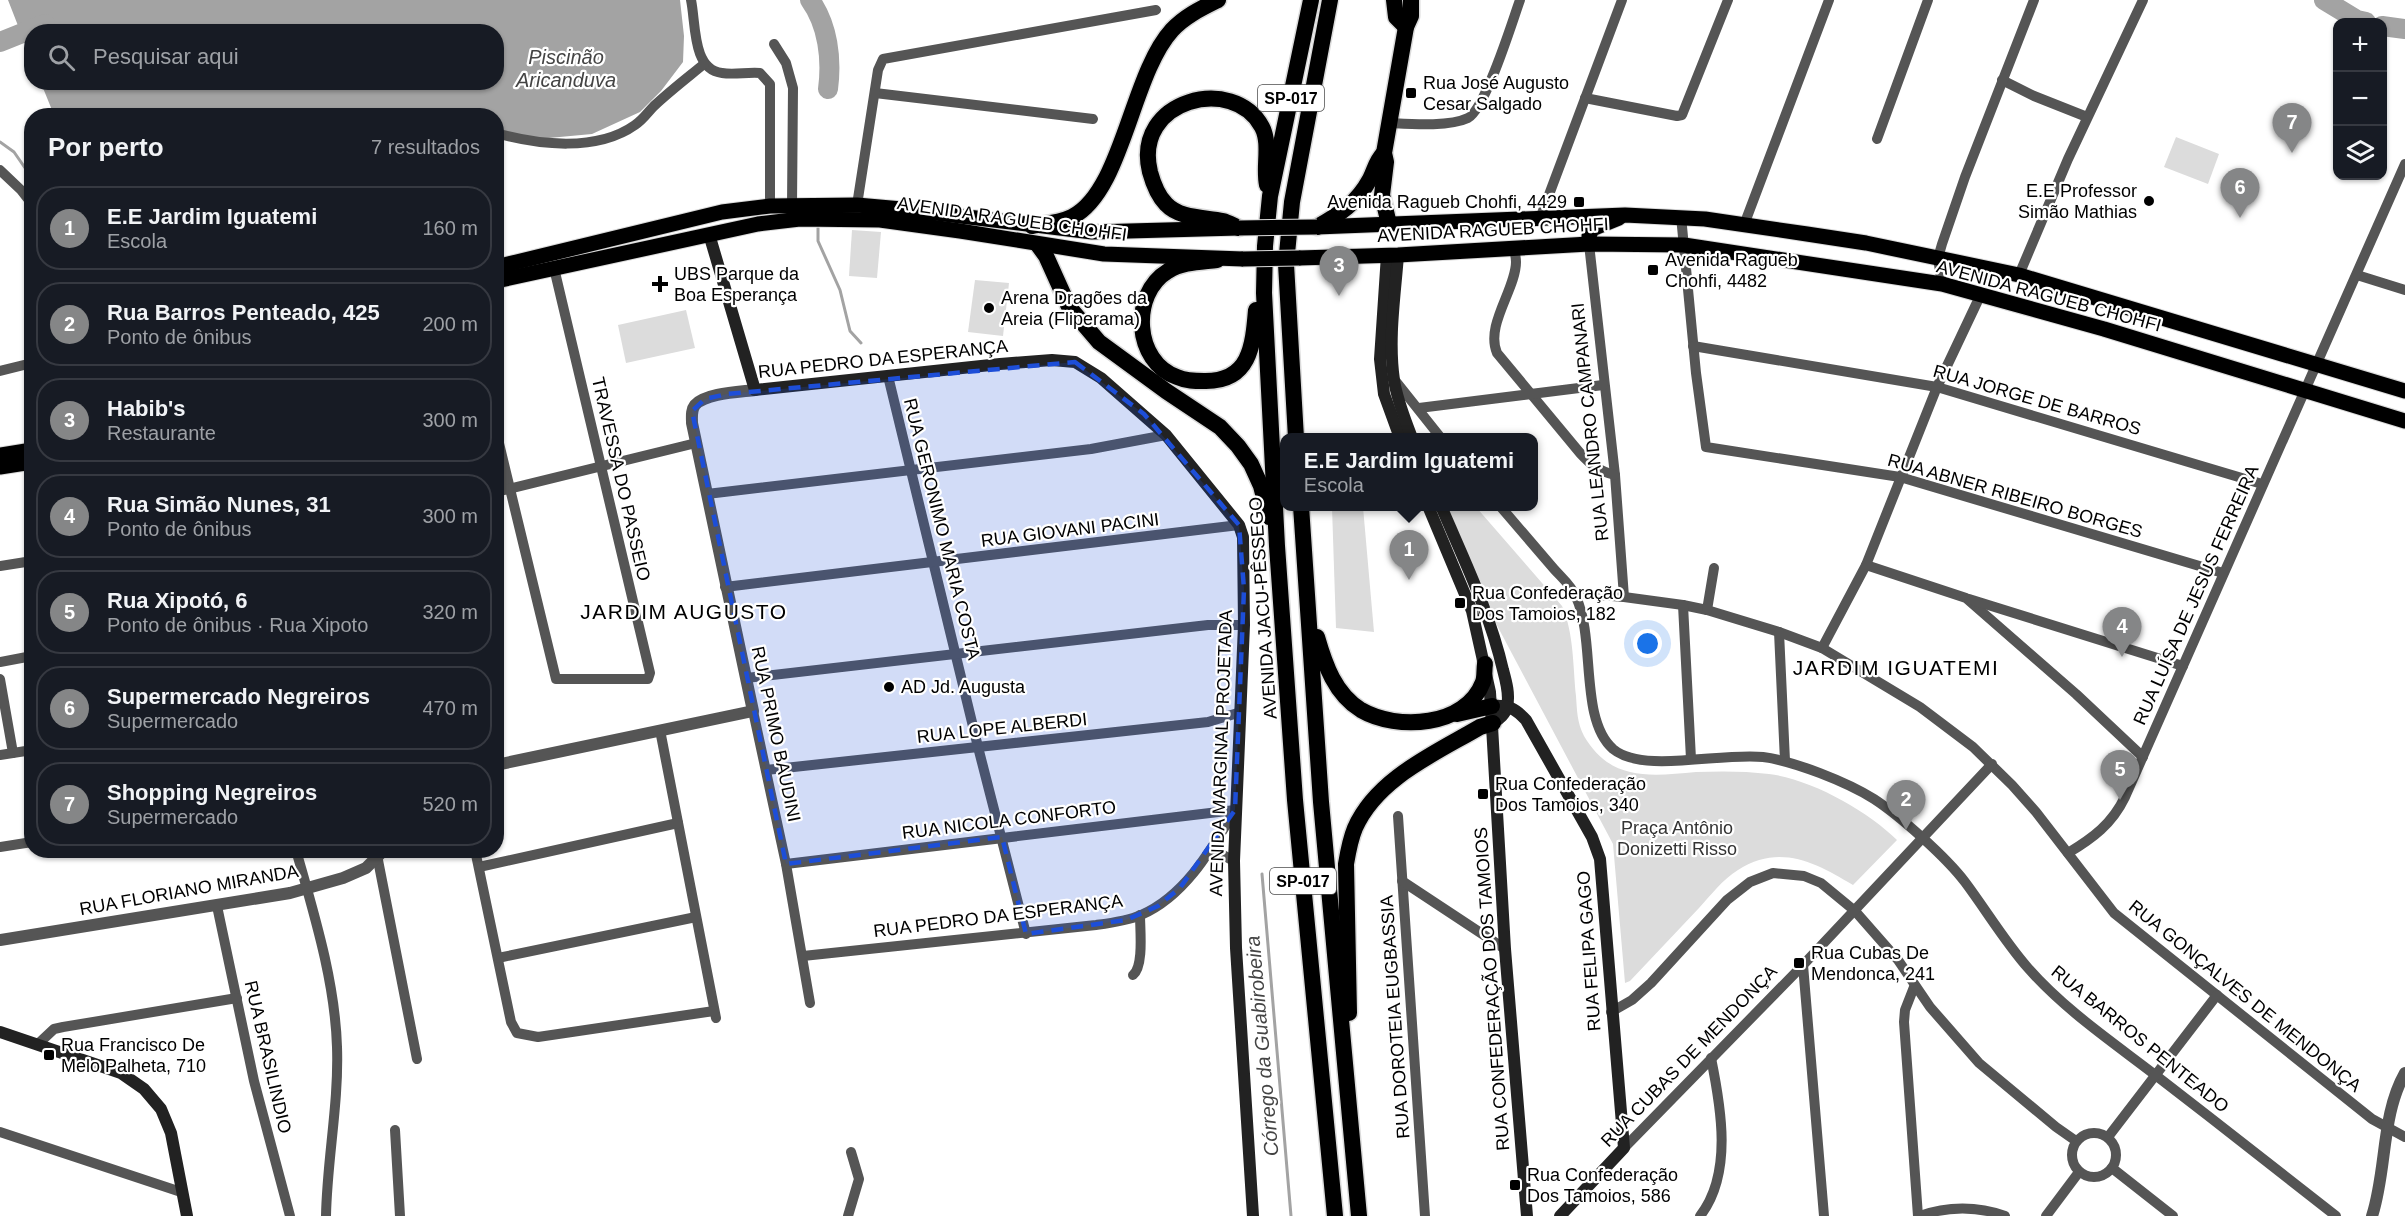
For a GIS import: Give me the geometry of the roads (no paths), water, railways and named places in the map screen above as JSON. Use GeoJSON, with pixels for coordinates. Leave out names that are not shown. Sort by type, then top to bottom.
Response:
{"type":"FeatureCollection","features":[{"type":"Feature","properties":{"kind":"highway"},"geometry":{"type":"LineString","coordinates":[[1032,226],[1061,221],[1074,216],[1097,195],[1107,176],[1144,79],[1157,52],[1172,30],[1189,15],[1218,0]]}},
{"type":"Feature","properties":{"kind":"highway","name":"AVENIDA JACU-PÊSSEGO"},"geometry":{"type":"LineString","coordinates":[[1311,0],[1270,196],[1264,293],[1277,546],[1295,800],[1335,1216]]}},
{"type":"Feature","properties":{"kind":"highway","name":"SP-017"},"geometry":{"type":"LineString","coordinates":[[1296,433],[1286,264],[1292,202],[1330,0]]}},
{"type":"Feature","properties":{"kind":"highway"},"geometry":{"type":"LineString","coordinates":[[1323,36],[1331,26],[1341,0]]}},
{"type":"Feature","properties":{"kind":"highway"},"geometry":{"type":"LineString","coordinates":[[1394,0],[1396,17],[1406,27]]}},
{"type":"Feature","properties":{"kind":"highway"},"geometry":{"type":"LineString","coordinates":[[1389,224],[1382,195],[1386,162],[1384,153],[1406,27],[1411,16],[1411,0]]}},
{"type":"Feature","properties":{"kind":"highway"},"geometry":{"type":"LineString","coordinates":[[1239,228],[1224,221],[1184,214],[1166,204],[1152,179],[1147,151],[1151,135],[1160,121],[1171,110],[1187,102],[1204,98],[1224,100],[1242,107],[1254,116],[1266,138],[1266,182],[1270,196]]}},
{"type":"Feature","properties":{"kind":"highway"},"geometry":{"type":"LineString","coordinates":[[1317,227],[1339,214],[1357,199],[1384,153]]}},
{"type":"Feature","properties":{"kind":"highway"},"geometry":{"type":"LineString","coordinates":[[1038,245],[1046,256],[1069,307],[1080,323],[1099,342],[1166,392],[1220,427],[1238,446],[1251,464],[1261,486],[1277,546]]}},
{"type":"Feature","properties":{"kind":"highway"},"geometry":{"type":"LineString","coordinates":[[1217,260],[1183,265],[1169,270],[1153,285],[1144,303],[1143,336],[1149,352],[1160,366],[1175,377],[1190,381],[1209,381],[1224,379],[1239,371],[1248,357],[1254,337],[1257,304],[1264,293]]}},
{"type":"Feature","properties":{"kind":"highway","name":"SP-017"},"geometry":{"type":"LineString","coordinates":[[1301,511],[1321,802],[1359,1216]]}},
{"type":"Feature","properties":{"kind":"highway"},"geometry":{"type":"LineString","coordinates":[[1307,600],[1323,660],[1332,678],[1361,710],[1389,721],[1417,722],[1497,711]]}},
{"type":"Feature","properties":{"kind":"highway"},"geometry":{"type":"LineString","coordinates":[[1443,717],[1464,706],[1476,695],[1483,681],[1485,664]]}},
{"type":"Feature","properties":{"kind":"highway"},"geometry":{"type":"LineString","coordinates":[[1343,1053],[1350,1010],[1346,864],[1355,826],[1385,788],[1403,773],[1480,727],[1497,711]]}},
{"type":"Feature","properties":{"kind":"main road","name":"AVENIDA RAGUEB CHOHFI"},"geometry":{"type":"LineString","coordinates":[[504,265],[722,212],[792,205],[857,206],[956,214],[1032,226],[1092,232],[1317,227],[1540,216],[1682,216],[1866,243],[2019,275],[2405,390]]}},
{"type":"Feature","properties":{"kind":"main road"},"geometry":{"type":"LineString","coordinates":[[755,390],[709,234],[710,226],[716,221],[753,214],[770,206]]}},
{"type":"Feature","properties":{"kind":"main road"},"geometry":{"type":"LineString","coordinates":[[1589,244],[1588,236],[1592,229],[1625,215]]}},
{"type":"Feature","properties":{"kind":"main road","name":"AVENIDA RAGUEB CHOHFI"},"geometry":{"type":"LineString","coordinates":[[504,279],[758,224],[800,219],[860,219],[960,231],[1104,254],[1217,260],[1392,255],[1589,244],[1684,245],[1942,284],[2104,329],[2405,421]]}},
{"type":"Feature","properties":{"kind":"main road"},"geometry":{"type":"LineString","coordinates":[[1392,255],[1394,379],[1398,400],[1410,433]]}},
{"type":"Feature","properties":{"kind":"main road"},"geometry":{"type":"LineString","coordinates":[[1392,255],[1380,359],[1384,394],[1398,433]]}},
{"type":"Feature","properties":{"kind":"main road","name":"RUA PEDRO DA ESPERANÇA"},"geometry":{"type":"LineString","coordinates":[[755,390],[1034,362],[1075,362],[1101,378],[1166,435]]}},
{"type":"Feature","properties":{"kind":"main road"},"geometry":{"type":"LineString","coordinates":[[1166,435],[1239,525]]}},
{"type":"Feature","properties":{"kind":"main road"},"geometry":{"type":"LineString","coordinates":[[0,455],[24,451]]}},
{"type":"Feature","properties":{"kind":"main road"},"geometry":{"type":"LineString","coordinates":[[0,467],[24,463]]}},
{"type":"Feature","properties":{"kind":"main road","name":"RUA CONFEDERAÇÃO DOS TAMOIOS"},"geometry":{"type":"LineString","coordinates":[[1430,511],[1472,611],[1497,711],[1505,949],[1527,1216]]}},
{"type":"Feature","properties":{"kind":"main road","name":"RUA CONFEDERAÇÃO DOS TAMOIOS"},"geometry":{"type":"LineString","coordinates":[[1443,511],[1494,635],[1507,688],[1497,711]]}},
{"type":"Feature","properties":{"kind":"main road","name":"AVENIDA MARGINAL PROJETADA"},"geometry":{"type":"LineString","coordinates":[[1239,525],[1243,537],[1244,625],[1234,861],[1236,948],[1253,1216]]}},
{"type":"Feature","properties":{"kind":"main road","name":"RUA FELIPA GAGO"},"geometry":{"type":"LineString","coordinates":[[1497,711],[1520,713],[1530,727],[1592,837],[1600,859],[1623,1148]]}},
{"type":"Feature","properties":{"kind":"main road"},"geometry":{"type":"LineString","coordinates":[[0,1032],[121,1073],[144,1089],[160,1109],[171,1133],[187,1216]]}},
{"type":"Feature","properties":{"kind":"main road","name":"RUA CUBAS DE MENDONÇA"},"geometry":{"type":"LineString","coordinates":[[1560,1216],[1623,1148]]}},
{"type":"Feature","properties":{"kind":"street"},"geometry":{"type":"LineString","coordinates":[[692,0],[700,55],[710,71],[760,73],[770,84],[770,206]]}},
{"type":"Feature","properties":{"kind":"street"},"geometry":{"type":"LineString","coordinates":[[1389,123],[1451,122],[1473,114],[1488,86],[1520,0]]}},
{"type":"Feature","properties":{"kind":"street"},"geometry":{"type":"LineString","coordinates":[[1540,216],[1622,0]]}},
{"type":"Feature","properties":{"kind":"street"},"geometry":{"type":"LineString","coordinates":[[1585,98],[1677,116],[1682,115],[1728,0]]}},
{"type":"Feature","properties":{"kind":"street"},"geometry":{"type":"LineString","coordinates":[[1744,225],[1829,0]]}},
{"type":"Feature","properties":{"kind":"street"},"geometry":{"type":"LineString","coordinates":[[1877,139],[1928,0]]}},
{"type":"Feature","properties":{"kind":"street"},"geometry":{"type":"LineString","coordinates":[[1942,284],[1938,258],[1965,177],[2034,0]]}},
{"type":"Feature","properties":{"kind":"street"},"geometry":{"type":"LineString","coordinates":[[2019,275],[2088,117],[2143,0]]}},
{"type":"Feature","properties":{"kind":"street"},"geometry":{"type":"LineString","coordinates":[[857,206],[879,64],[885,58],[1156,10]]}},
{"type":"Feature","properties":{"kind":"street"},"geometry":{"type":"LineString","coordinates":[[774,44],[786,63],[793,87],[792,205]]}},
{"type":"Feature","properties":{"kind":"street"},"geometry":{"type":"LineString","coordinates":[[504,135],[524,140],[570,142],[614,136],[635,125],[704,64]]}},
{"type":"Feature","properties":{"kind":"street"},"geometry":{"type":"LineString","coordinates":[[2002,80],[2034,96],[2088,117]]}},
{"type":"Feature","properties":{"kind":"street"},"geometry":{"type":"LineString","coordinates":[[875,93],[1093,119]]}},
{"type":"Feature","properties":{"kind":"street","name":"RUA LUÍSA DE JESUS FERREIRA"},"geometry":{"type":"LineString","coordinates":[[1866,565],[1966,598],[2076,694],[2143,757],[2405,164]]}},
{"type":"Feature","properties":{"kind":"street"},"geometry":{"type":"LineString","coordinates":[[0,170],[24,194]]}},
{"type":"Feature","properties":{"kind":"street"},"geometry":{"type":"LineString","coordinates":[[2393,191],[2405,194]]}},
{"type":"Feature","properties":{"kind":"street","name":"RUA ABNER RIBEIRO BORGES"},"geometry":{"type":"LineString","coordinates":[[1682,216],[1693,346],[1706,447],[1900,477],[2223,573]]}},
{"type":"Feature","properties":{"kind":"street","name":"RUA LEANDRO CAMPANARI"},"geometry":{"type":"LineString","coordinates":[[1589,244],[1603,385],[1615,475],[1624,597]]}},
{"type":"Feature","properties":{"kind":"street"},"geometry":{"type":"LineString","coordinates":[[1514,248],[1516,264],[1494,339],[1497,353],[1529,394],[1592,466],[1602,472],[1615,475]]}},
{"type":"Feature","properties":{"kind":"street","name":"TRAVESSA DO PASSEIO"},"geometry":{"type":"LineString","coordinates":[[510,489],[556,679],[644,680],[649,675],[554,268]]}},
{"type":"Feature","properties":{"kind":"street"},"geometry":{"type":"LineString","coordinates":[[2357,275],[2405,290]]}},
{"type":"Feature","properties":{"kind":"street"},"geometry":{"type":"LineString","coordinates":[[1822,648],[1866,565],[1937,387],[1981,294]]}},
{"type":"Feature","properties":{"kind":"street","name":"RUA JORGE DE BARROS"},"geometry":{"type":"LineString","coordinates":[[1693,346],[1937,387],[2262,484]]}},
{"type":"Feature","properties":{"kind":"street"},"geometry":{"type":"LineString","coordinates":[[0,371],[24,365]]}},
{"type":"Feature","properties":{"kind":"street","name":"RUA GERONIMO MARIA COSTA"},"geometry":{"type":"LineString","coordinates":[[888,376],[1026,934]]}},
{"type":"Feature","properties":{"kind":"street"},"geometry":{"type":"LineString","coordinates":[[1394,379],[1437,433]]}},
{"type":"Feature","properties":{"kind":"street"},"geometry":{"type":"LineString","coordinates":[[1419,408],[1603,385]]}},
{"type":"Feature","properties":{"kind":"street","name":"RUA PEDRO DA ESPERANÇA"},"geometry":{"type":"LineString","coordinates":[[696,404],[714,396],[755,390]]}},
{"type":"Feature","properties":{"kind":"street","name":"RUA PRIMO BAUDINI"},"geometry":{"type":"LineString","coordinates":[[696,404],[692,411],[692,423],[725,587],[786,864],[810,1003]]}},
{"type":"Feature","properties":{"kind":"street"},"geometry":{"type":"LineString","coordinates":[[707,494],[1091,449],[1166,435]]}},
{"type":"Feature","properties":{"kind":"street"},"geometry":{"type":"LineString","coordinates":[[504,490],[696,443]]}},
{"type":"Feature","properties":{"kind":"street"},"geometry":{"type":"LineString","coordinates":[[504,464],[510,489]]}},
{"type":"Feature","properties":{"kind":"street","name":"RUA BARROS PENTEADO"},"geometry":{"type":"LineString","coordinates":[[1503,511],[1575,593],[1586,628],[1594,717],[1610,746],[1624,757],[1641,761],[1762,757],[1785,761],[1826,776],[1874,798],[1923,839],[1962,879],[2028,968],[2094,1029],[2336,1216]]}},
{"type":"Feature","properties":{"kind":"street","name":"RUA GIOVANI PACINI"},"geometry":{"type":"LineString","coordinates":[[725,587],[1239,525]]}},
{"type":"Feature","properties":{"kind":"street"},"geometry":{"type":"LineString","coordinates":[[0,566],[24,562]]}},
{"type":"Feature","properties":{"kind":"street"},"geometry":{"type":"LineString","coordinates":[[1707,610],[1714,568]]}},
{"type":"Feature","properties":{"kind":"street","name":"RUA GONÇALVES DE MENDONÇA"},"geometry":{"type":"LineString","coordinates":[[1575,593],[1683,605],[1779,632],[1822,648],[1920,706],[1992,764],[2036,812],[2114,913],[2372,1119],[2405,1137]]}},
{"type":"Feature","properties":{"kind":"street"},"geometry":{"type":"LineString","coordinates":[[1966,598],[2183,666]]}},
{"type":"Feature","properties":{"kind":"street"},"geometry":{"type":"LineString","coordinates":[[1683,605],[1692,759]]}},
{"type":"Feature","properties":{"kind":"street"},"geometry":{"type":"LineString","coordinates":[[746,678],[1190,627],[1244,625]]}},
{"type":"Feature","properties":{"kind":"street"},"geometry":{"type":"LineString","coordinates":[[1779,632],[1785,761]]}},
{"type":"Feature","properties":{"kind":"street"},"geometry":{"type":"LineString","coordinates":[[0,662],[24,658]]}},
{"type":"Feature","properties":{"kind":"street"},"geometry":{"type":"LineString","coordinates":[[0,678],[13,753]]}},
{"type":"Feature","properties":{"kind":"street"},"geometry":{"type":"LineString","coordinates":[[504,763],[753,711]]}},
{"type":"Feature","properties":{"kind":"street","name":"RUA LOPE ALBERDI"},"geometry":{"type":"LineString","coordinates":[[766,770],[1208,722],[1241,712]]}},
{"type":"Feature","properties":{"kind":"street"},"geometry":{"type":"LineString","coordinates":[[477,858],[511,1022],[517,1033],[538,1037],[715,1015],[660,730]]}},
{"type":"Feature","properties":{"kind":"street"},"geometry":{"type":"LineString","coordinates":[[0,755],[24,751]]}},
{"type":"Feature","properties":{"kind":"street"},"geometry":{"type":"LineString","coordinates":[[2068,853],[2092,839],[2112,819],[2143,757]]}},
{"type":"Feature","properties":{"kind":"street","name":"RUA CUBAS DE MENDONÇA"},"geometry":{"type":"LineString","coordinates":[[1623,1148],[1855,911],[1992,764]]}},
{"type":"Feature","properties":{"kind":"street","name":"RUA PEDRO DA ESPERANÇA"},"geometry":{"type":"LineString","coordinates":[[803,956],[1096,926],[1140,915],[1158,906],[1180,888],[1208,854],[1235,810]]}},
{"type":"Feature","properties":{"kind":"street","name":"RUA NICOLA CONFORTO"},"geometry":{"type":"LineString","coordinates":[[786,864],[1235,810]]}},
{"type":"Feature","properties":{"kind":"street","name":"RUA DOROTEIA EUGBASSIA"},"geometry":{"type":"LineString","coordinates":[[1398,816],[1425,1216]]}},
{"type":"Feature","properties":{"kind":"street"},"geometry":{"type":"LineString","coordinates":[[479,867],[678,823]]}},
{"type":"Feature","properties":{"kind":"street"},"geometry":{"type":"LineString","coordinates":[[0,847],[24,843]]}},
{"type":"Feature","properties":{"kind":"street"},"geometry":{"type":"LineString","coordinates":[[1208,854],[1219,853],[1234,861]]}},
{"type":"Feature","properties":{"kind":"street"},"geometry":{"type":"LineString","coordinates":[[298,858],[328,978],[336,1035],[336,1086],[326,1216]]}},
{"type":"Feature","properties":{"kind":"street","name":"RUA FLORIANO MIRANDA"},"geometry":{"type":"LineString","coordinates":[[0,940],[217,906],[307,889],[366,868],[375,858]]}},
{"type":"Feature","properties":{"kind":"street"},"geometry":{"type":"LineString","coordinates":[[380,858],[417,1059]]}},
{"type":"Feature","properties":{"kind":"street"},"geometry":{"type":"LineString","coordinates":[[1611,1012],[1632,1000],[1651,983],[1727,900],[1750,882],[1773,873],[1804,876],[1821,883],[1855,911],[1898,960],[1914,987],[1979,1064],[2076,1141]]}},
{"type":"Feature","properties":{"kind":"street"},"geometry":{"type":"LineString","coordinates":[[1402,881],[1505,949]]}},
{"type":"Feature","properties":{"kind":"street","name":"RUA BRASILINDIO"},"geometry":{"type":"LineString","coordinates":[[217,906],[254,1081],[290,1216]]}},
{"type":"Feature","properties":{"kind":"street"},"geometry":{"type":"LineString","coordinates":[[1133,975],[1139,964],[1140,915]]}},
{"type":"Feature","properties":{"kind":"street"},"geometry":{"type":"LineString","coordinates":[[498,958],[696,917]]}},
{"type":"Feature","properties":{"kind":"street"},"geometry":{"type":"LineString","coordinates":[[1803,965],[1824,1216]]}},
{"type":"Feature","properties":{"kind":"street"},"geometry":{"type":"LineString","coordinates":[[1914,987],[1905,1011],[1904,1022],[1919,1216],[1957,1208],[1977,1209],[2005,1216]]}},
{"type":"Feature","properties":{"kind":"street"},"geometry":{"type":"LineString","coordinates":[[2108,1137],[2154,1074],[2217,995]]}},
{"type":"Feature","properties":{"kind":"street"},"geometry":{"type":"LineString","coordinates":[[38,1044],[54,1029],[237,998]]}},
{"type":"Feature","properties":{"kind":"street"},"geometry":{"type":"LineString","coordinates":[[1700,1216],[1710,1203],[1717,1187],[1722,1149],[1716,1083],[1711,1058]]}},
{"type":"Feature","properties":{"kind":"street"},"geometry":{"type":"LineString","coordinates":[[2372,1216],[2380,1193],[2388,1128],[2399,1083],[2405,1073]]}},
{"type":"Feature","properties":{"kind":"street"},"geometry":{"type":"LineString","coordinates":[[395,1130],[400,1216]]}},
{"type":"Feature","properties":{"kind":"street"},"geometry":{"type":"LineString","coordinates":[[0,1132],[181,1192]]}},
{"type":"Feature","properties":{"kind":"street"},"geometry":{"type":"LineString","coordinates":[[2091,1132],[2108,1137],[2116,1152],[2112,1168],[2099,1176],[2088,1176],[2079,1172],[2071,1157],[2076,1141],[2091,1132]]}},
{"type":"Feature","properties":{"kind":"street"},"geometry":{"type":"LineString","coordinates":[[848,1216],[859,1179],[851,1152]]}},
{"type":"Feature","properties":{"kind":"street"},"geometry":{"type":"LineString","coordinates":[[2112,1168],[2173,1216]]}},
{"type":"Feature","properties":{"kind":"street"},"geometry":{"type":"LineString","coordinates":[[2046,1216],[2079,1172]]}},
{"type":"Feature","properties":{"kind":"water","name":"Piscinão Aricanduva"},"geometry":{"type":"Polygon","coordinates":[[[8,0],[680,0],[684,36],[683,62],[661,91],[640,112],[592,134],[538,139],[504,132],[504,108],[51,108],[44,90],[504,90],[504,24],[24,24],[24,41],[8,0]]]}},
{"type":"Feature","properties":{"kind":"waterway"},"geometry":{"type":"LineString","coordinates":[[810,0],[825,31],[829,54],[828,89]]}},
{"type":"Feature","properties":{"kind":"waterway"},"geometry":{"type":"LineString","coordinates":[[2324,0],[2354,18]]}},
{"type":"Feature","properties":{"kind":"waterway"},"geometry":{"type":"LineString","coordinates":[[2387,27],[2405,29]]}},
{"type":"Feature","properties":{"kind":"waterway"},"geometry":{"type":"LineString","coordinates":[[0,42],[24,32]]}},
{"type":"Feature","properties":{"kind":"waterway"},"geometry":{"type":"LineString","coordinates":[[0,142],[14,152],[24,166]]}},
{"type":"Feature","properties":{"kind":"waterway"},"geometry":{"type":"LineString","coordinates":[[818,228],[818,241],[840,290],[850,331],[861,343]]}},
{"type":"Feature","properties":{"kind":"waterway","name":"Córrego da Guabirobeira"},"geometry":{"type":"LineString","coordinates":[[1262,874],[1291,1216]]}},
{"type":"Feature","properties":{"kind":"place","name":"Rua José Augusto Cesar Salgado"},"geometry":{"type":"Point","coordinates":[1411,93]}},
{"type":"Feature","properties":{"kind":"place","name":"Shopping Negreiros"},"geometry":{"type":"Point","coordinates":[2292,153]}},
{"type":"Feature","properties":{"kind":"place","name":"E.E Professor Simão Mathias"},"geometry":{"type":"Point","coordinates":[2149,201]}},
{"type":"Feature","properties":{"kind":"place","name":"Avenida Ragueb Chohfi, 4429"},"geometry":{"type":"Point","coordinates":[1579,202]}},
{"type":"Feature","properties":{"kind":"place","name":"Supermercado Negreiros"},"geometry":{"type":"Point","coordinates":[2240,218]}},
{"type":"Feature","properties":{"kind":"place","name":"Avenida Ragueb Chohfi, 4482"},"geometry":{"type":"Point","coordinates":[1653,270]}},
{"type":"Feature","properties":{"kind":"place","name":"UBS Parque da Boa Esperança"},"geometry":{"type":"Point","coordinates":[660,284]}},
{"type":"Feature","properties":{"kind":"place","name":"Habib's"},"geometry":{"type":"Point","coordinates":[1339,296]}},
{"type":"Feature","properties":{"kind":"place","name":"Arena Dragões da Areia (Fliperama)"},"geometry":{"type":"Point","coordinates":[989,308]}},
{"type":"Feature","properties":{"kind":"place","name":"E.E Jardim Iguatemi"},"geometry":{"type":"Point","coordinates":[1409,580]}},
{"type":"Feature","properties":{"kind":"place","name":"Rua Confederação Dos Tamoios, 182"},"geometry":{"type":"Point","coordinates":[1460,603]}},
{"type":"Feature","properties":{"kind":"place","name":"Rua Simão Nunes, 31"},"geometry":{"type":"Point","coordinates":[2122,657]}},
{"type":"Feature","properties":{"kind":"place","name":"AD Jd. Augusta"},"geometry":{"type":"Point","coordinates":[889,687]}},
{"type":"Feature","properties":{"kind":"place","name":"Rua Confederação Dos Tamoios, 340"},"geometry":{"type":"Point","coordinates":[1483,794]}},
{"type":"Feature","properties":{"kind":"place","name":"Rua Xipotó, 6"},"geometry":{"type":"Point","coordinates":[2120,800]}},
{"type":"Feature","properties":{"kind":"place","name":"Rua Barros Penteado, 425"},"geometry":{"type":"Point","coordinates":[1906,830]}},
{"type":"Feature","properties":{"kind":"place","name":"Rua Cubas De Mendonca, 241"},"geometry":{"type":"Point","coordinates":[1799,963]}},
{"type":"Feature","properties":{"kind":"place","name":"Rua Francisco De Melo Palheta, 710"},"geometry":{"type":"Point","coordinates":[49,1055]}},
{"type":"Feature","properties":{"kind":"place","name":"Rua Confederação Dos Tamoios, 586"},"geometry":{"type":"Point","coordinates":[1515,1185]}},
{"type":"Feature","properties":{"kind":"district","name":"JARDIM AUGUSTO"},"geometry":{"type":"Point","coordinates":[684,612]}},
{"type":"Feature","properties":{"kind":"district","name":"JARDIM IGUATEMI"},"geometry":{"type":"Point","coordinates":[1896,668]}},
{"type":"Feature","properties":{"kind":"park label","name":"Praça Antônio Donizetti Risso"},"geometry":{"type":"Point","coordinates":[1677,838]}}]}
